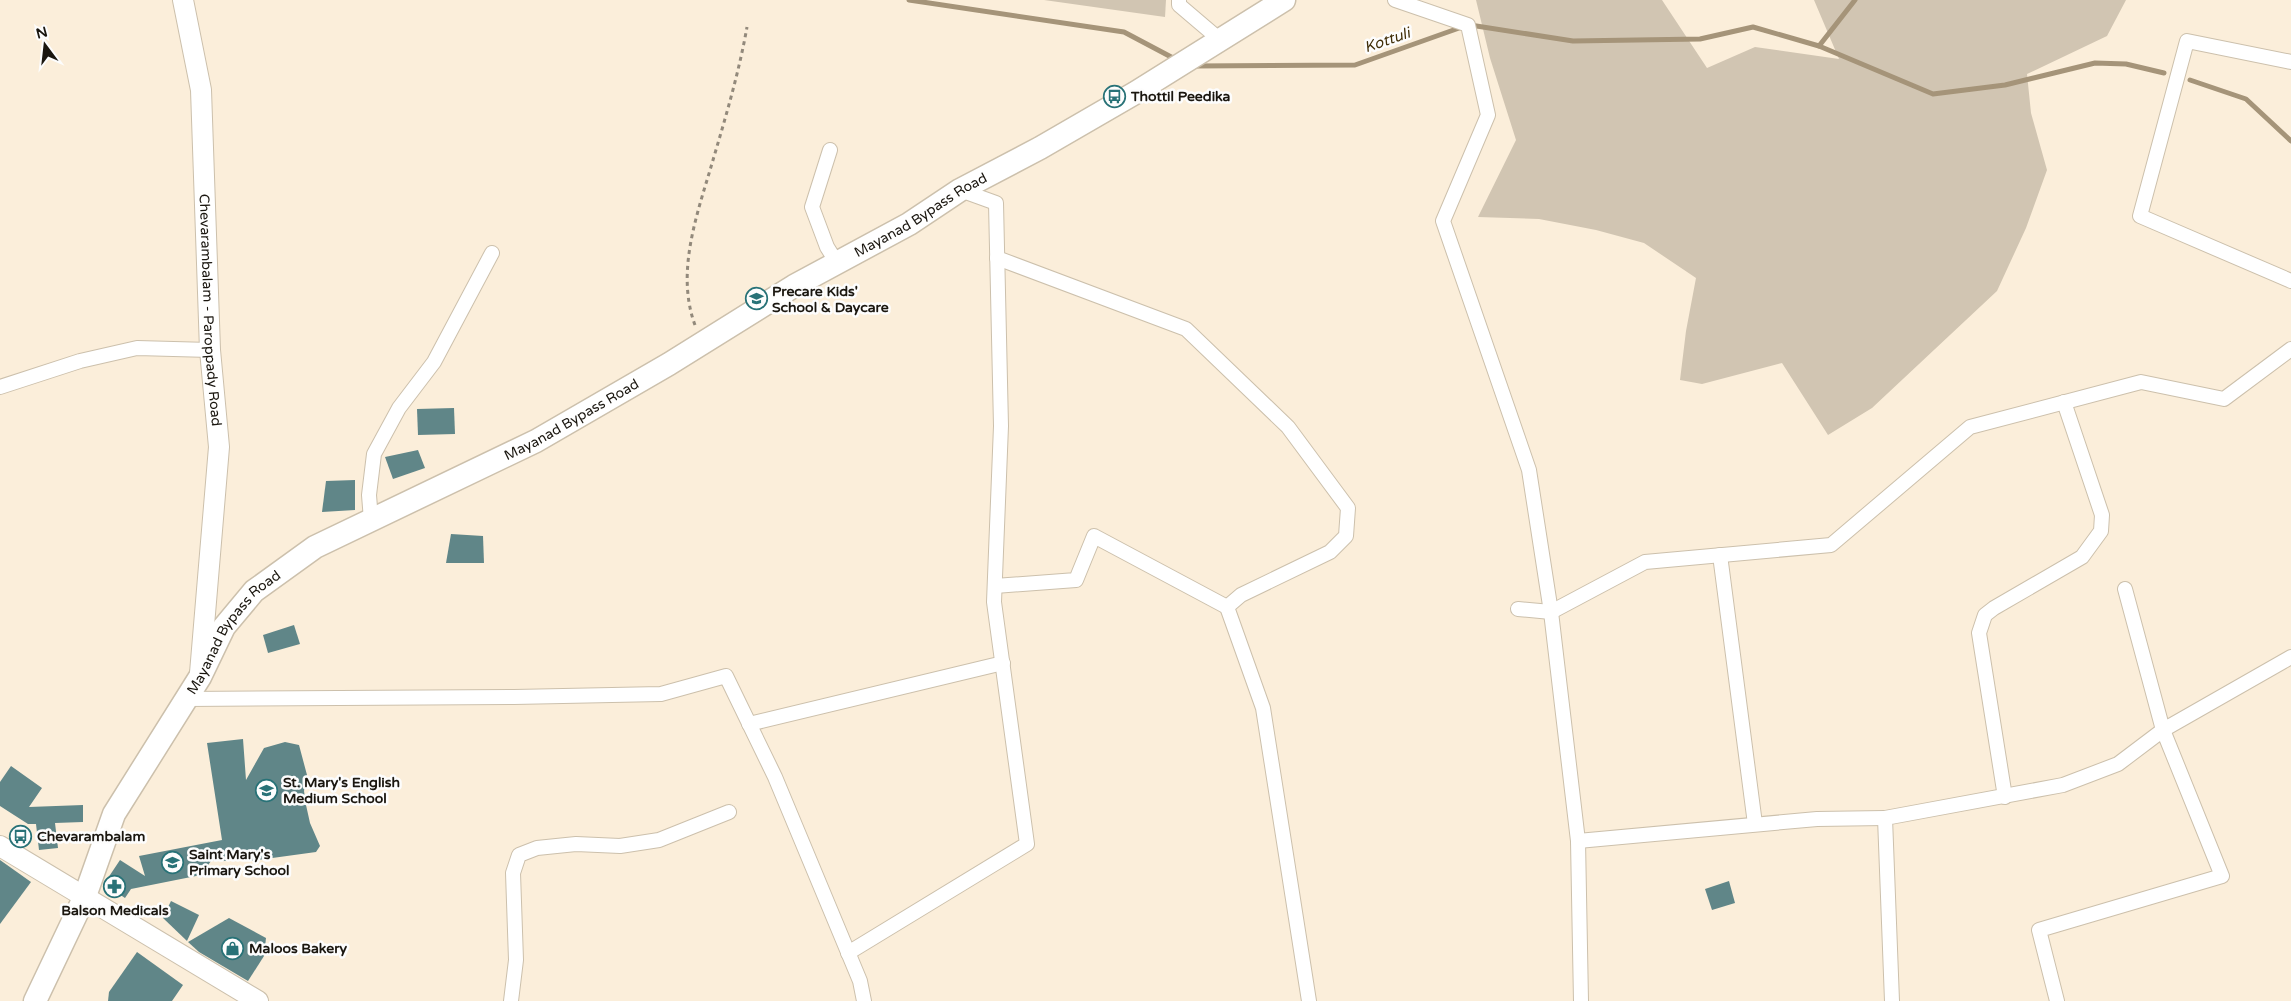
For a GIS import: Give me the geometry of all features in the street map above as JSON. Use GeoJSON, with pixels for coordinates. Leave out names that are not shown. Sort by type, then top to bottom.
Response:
{"type":"FeatureCollection","features":[{"type":"Feature","properties":{"kind":"main road","name":"Chevarambalam - Paroppady Road"},"geometry":{"type":"LineString","coordinates":[[183,0],[201,90],[210,350],[219,447],[200,677]]}},
{"type":"Feature","properties":{"kind":"main road","name":"Mayanad Bypass Road"},"geometry":{"type":"LineString","coordinates":[[35,1001],[85,896],[114,814],[200,677],[224,627],[254,591],[315,547],[536,441],[702,344],[794,286],[909,224],[960,190],[1040,148],[1135,93],[1217,40],[1284,0]]}},
{"type":"Feature","properties":{"kind":"main road"},"geometry":{"type":"LineString","coordinates":[[204,622],[214,646]]}},
{"type":"Feature","properties":{"kind":"main road"},"geometry":{"type":"LineString","coordinates":[[0,846],[258,1001]]}},
{"type":"Feature","properties":{"kind":"street"},"geometry":{"type":"LineString","coordinates":[[1179,0],[1179,5],[1217,40]]}},
{"type":"Feature","properties":{"kind":"street"},"geometry":{"type":"LineString","coordinates":[[1395,0],[1468,25],[1488,115],[1443,221],[1529,470],[1551,612],[1578,841],[1581,1001]]}},
{"type":"Feature","properties":{"kind":"street"},"geometry":{"type":"LineString","coordinates":[[2291,62],[2186,41],[2140,216],[2291,281]]}},
{"type":"Feature","properties":{"kind":"street"},"geometry":{"type":"LineString","coordinates":[[830,150],[812,208],[827,247],[837,263]]}},
{"type":"Feature","properties":{"kind":"street"},"geometry":{"type":"LineString","coordinates":[[848,953],[1027,844],[994,602],[1001,426],[996,203],[960,190]]}},
{"type":"Feature","properties":{"kind":"street"},"geometry":{"type":"LineString","coordinates":[[371,520],[369,495],[374,454],[398,408],[434,362],[492,253]]}},
{"type":"Feature","properties":{"kind":"street"},"geometry":{"type":"LineString","coordinates":[[998,258],[1186,329],[1288,427],[1348,508],[1346,536],[1330,552],[1241,595],[1227,606]]}},
{"type":"Feature","properties":{"kind":"street"},"geometry":{"type":"LineString","coordinates":[[0,387],[80,361],[137,348],[210,350]]}},
{"type":"Feature","properties":{"kind":"street"},"geometry":{"type":"LineString","coordinates":[[1518,609],[1551,612],[1644,562],[1831,545],[1970,427],[2141,382],[2224,399],[2291,349]]}},
{"type":"Feature","properties":{"kind":"street"},"geometry":{"type":"LineString","coordinates":[[2005,797],[1979,633],[1985,615],[2082,557],[2101,531],[2102,515],[2064,402]]}},
{"type":"Feature","properties":{"kind":"street"},"geometry":{"type":"LineString","coordinates":[[995,586],[1076,580],[1094,536],[1227,606],[1263,708],[1309,1001]]}},
{"type":"Feature","properties":{"kind":"street"},"geometry":{"type":"LineString","coordinates":[[1720,555],[1756,824]]}},
{"type":"Feature","properties":{"kind":"street"},"geometry":{"type":"LineString","coordinates":[[2057,1001],[2039,930],[2222,876],[2163,730],[2125,588]]}},
{"type":"Feature","properties":{"kind":"street"},"geometry":{"type":"LineString","coordinates":[[1578,841],[1817,819],[1885,818],[2063,785],[2118,764],[2163,730],[2291,657]]}},
{"type":"Feature","properties":{"kind":"street"},"geometry":{"type":"LineString","coordinates":[[749,724],[1003,663]]}},
{"type":"Feature","properties":{"kind":"street"},"geometry":{"type":"LineString","coordinates":[[186,699],[514,698],[661,694],[726,676],[775,777],[860,982],[864,1001]]}},
{"type":"Feature","properties":{"kind":"street"},"geometry":{"type":"LineString","coordinates":[[511,1001],[516,960],[513,873],[519,855],[537,848],[576,844],[620,846],[659,840],[729,812]]}},
{"type":"Feature","properties":{"kind":"street"},"geometry":{"type":"LineString","coordinates":[[1885,818],[1885,867],[1892,1001]]}},
{"type":"Feature","properties":{"kind":"path"},"geometry":{"type":"LineString","coordinates":[[702,344],[692,316],[687,282],[692,236],[741,62],[747,27]]}},
{"type":"Feature","properties":{"kind":"shaded area"},"geometry":{"type":"Polygon","coordinates":[[[1044,0],[1166,0],[1165,17],[1044,0]]]}},
{"type":"Feature","properties":{"kind":"shaded area"},"geometry":{"type":"Polygon","coordinates":[[[1476,0],[1662,0],[1707,68],[1755,47],[1839,59],[1814,0],[2126,0],[2107,36],[2027,74],[2031,113],[2047,170],[2026,228],[1997,291],[1872,408],[1828,435],[1782,363],[1702,384],[1680,380],[1686,331],[1696,278],[1644,243],[1596,230],[1539,219],[1478,217],[1516,140],[1490,58],[1476,0]]]}},
{"type":"Feature","properties":{"kind":"building"},"geometry":{"type":"Polygon","coordinates":[[[454,408],[455,434],[418,435],[417,409],[454,408]]]}},
{"type":"Feature","properties":{"kind":"building"},"geometry":{"type":"Polygon","coordinates":[[[418,450],[425,468],[393,479],[385,457],[418,450]]]}},
{"type":"Feature","properties":{"kind":"building"},"geometry":{"type":"Polygon","coordinates":[[[355,480],[355,510],[322,512],[326,481],[355,480]]]}},
{"type":"Feature","properties":{"kind":"building"},"geometry":{"type":"Polygon","coordinates":[[[451,534],[483,536],[484,563],[446,563],[451,534]]]}},
{"type":"Feature","properties":{"kind":"building"},"geometry":{"type":"Polygon","coordinates":[[[294,625],[300,644],[268,653],[263,635],[294,625]]]}},
{"type":"Feature","properties":{"kind":"building"},"geometry":{"type":"Polygon","coordinates":[[[243,739],[246,780],[264,748],[285,742],[299,745],[307,775],[304,791],[306,805],[310,823],[320,846],[316,852],[251,861],[211,861],[201,875],[131,889],[125,898],[104,884],[120,860],[145,876],[139,856],[222,840],[207,743],[243,739]]]}},
{"type":"Feature","properties":{"kind":"building"},"geometry":{"type":"Polygon","coordinates":[[[11,766],[42,788],[29,807],[83,805],[83,822],[55,823],[58,848],[39,850],[36,824],[28,824],[0,806],[0,782],[11,766]]]}},
{"type":"Feature","properties":{"kind":"building"},"geometry":{"type":"Polygon","coordinates":[[[0,860],[31,882],[0,924],[0,860]]]}},
{"type":"Feature","properties":{"kind":"building"},"geometry":{"type":"Polygon","coordinates":[[[1729,881],[1735,903],[1712,910],[1705,889],[1729,881]]]}},
{"type":"Feature","properties":{"kind":"building"},"geometry":{"type":"Polygon","coordinates":[[[171,901],[199,915],[187,941],[163,918],[171,901]]]}},
{"type":"Feature","properties":{"kind":"building"},"geometry":{"type":"Polygon","coordinates":[[[229,918],[266,938],[264,956],[248,981],[199,952],[188,942],[229,918]]]}},
{"type":"Feature","properties":{"kind":"building"},"geometry":{"type":"Polygon","coordinates":[[[137,952],[183,985],[172,1001],[108,1001],[109,992],[137,952]]]}},
{"type":"Feature","properties":{"kind":"waterway","name":"Kottuli"},"geometry":{"type":"LineString","coordinates":[[909,0],[1124,32],[1175,59]]}},
{"type":"Feature","properties":{"kind":"waterway","name":"Kottuli"},"geometry":{"type":"LineString","coordinates":[[1470,25],[1573,41],[1700,39],[1753,27],[1819,46],[1855,0]]}},
{"type":"Feature","properties":{"kind":"waterway","name":"Kottuli"},"geometry":{"type":"LineString","coordinates":[[1194,66],[1355,65],[1462,27]]}},
{"type":"Feature","properties":{"kind":"waterway"},"geometry":{"type":"LineString","coordinates":[[1819,46],[1933,94],[2005,85],[2095,63],[2126,64],[2164,73]]}},
{"type":"Feature","properties":{"kind":"waterway"},"geometry":{"type":"LineString","coordinates":[[2190,80],[2246,99],[2291,141]]}},
{"type":"Feature","properties":{"kind":"place","name":"Thottil Peedika"},"geometry":{"type":"Point","coordinates":[1115,96]}},
{"type":"Feature","properties":{"kind":"place","name":"Precare Kids' School & Daycare"},"geometry":{"type":"Point","coordinates":[756,299]}},
{"type":"Feature","properties":{"kind":"place","name":"St. Mary's English Medium School"},"geometry":{"type":"Point","coordinates":[267,790]}},
{"type":"Feature","properties":{"kind":"place","name":"Chevarambalam"},"geometry":{"type":"Point","coordinates":[21,836]}},
{"type":"Feature","properties":{"kind":"place","name":"Saint Mary's Primary School"},"geometry":{"type":"Point","coordinates":[173,862]}},
{"type":"Feature","properties":{"kind":"place","name":"Balson Medicals"},"geometry":{"type":"Point","coordinates":[115,887]}},
{"type":"Feature","properties":{"kind":"place","name":"Maloos Bakery"},"geometry":{"type":"Point","coordinates":[233,948]}}]}
